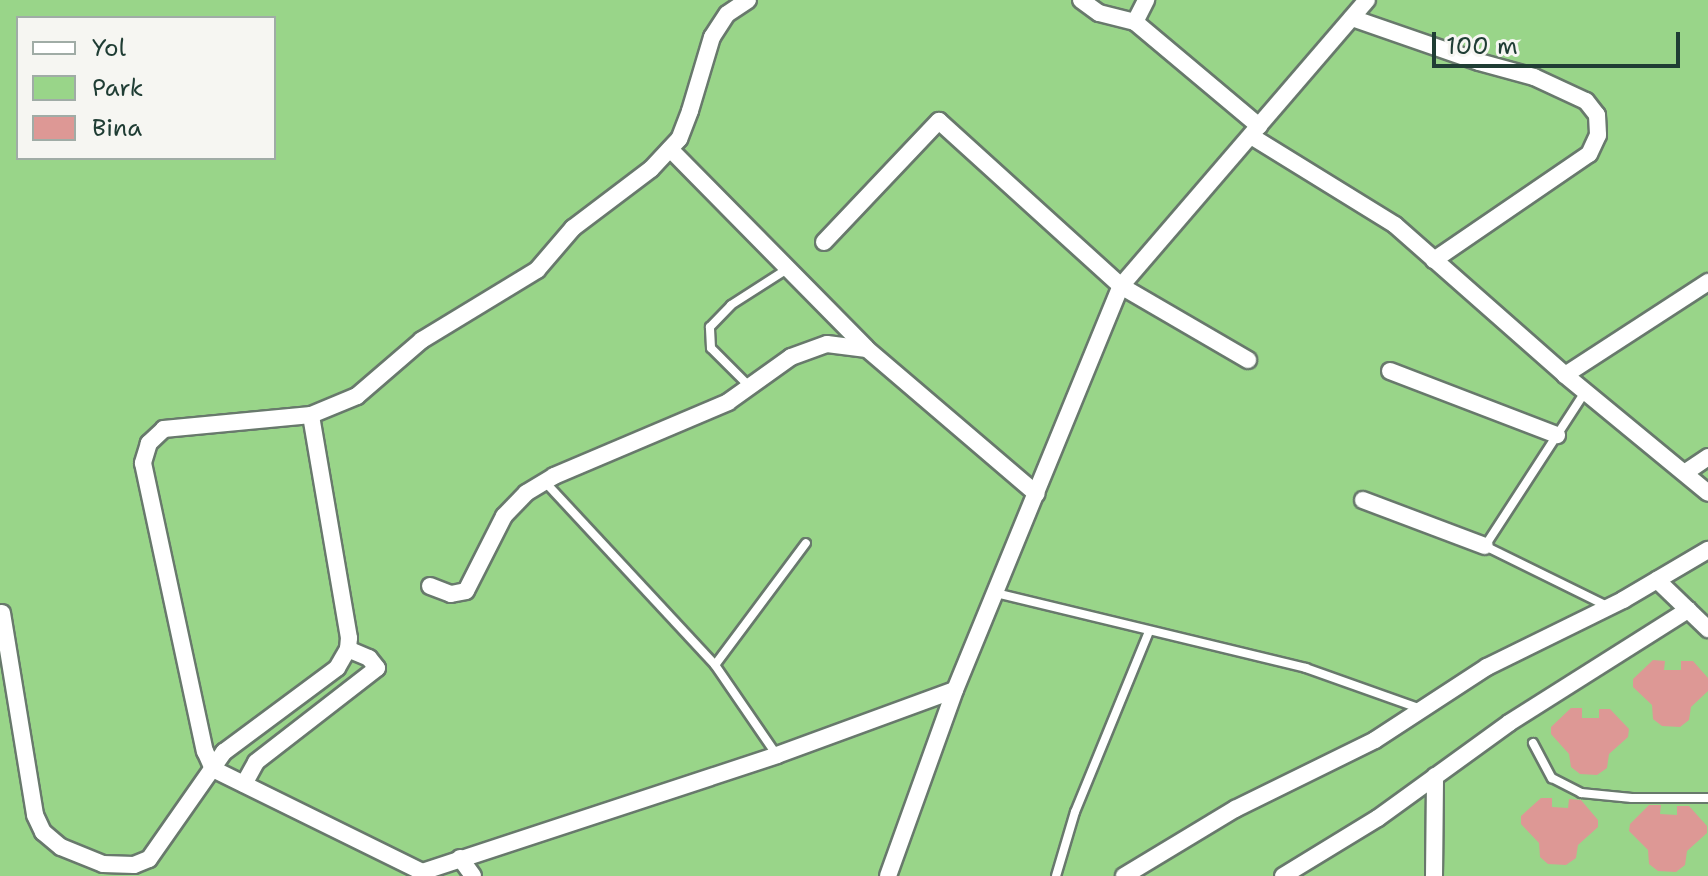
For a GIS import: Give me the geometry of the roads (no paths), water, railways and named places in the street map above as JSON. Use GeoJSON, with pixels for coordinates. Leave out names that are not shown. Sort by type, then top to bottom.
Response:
{"type":"FeatureCollection","features":[{"type":"Feature","properties":{"kind":"street"},"geometry":{"type":"LineString","coordinates":[[748,0],[727,14],[712,37],[679,139],[651,169],[573,228],[537,270],[422,340],[357,396],[311,415],[164,429],[144,453],[143,463],[205,751],[213,769],[422,874],[460,858],[777,755],[955,690]]}},
{"type":"Feature","properties":{"kind":"street"},"geometry":{"type":"LineString","coordinates":[[1081,0],[1099,13],[1135,22],[1255,131],[1395,225],[1565,375],[1708,493]]}},
{"type":"Feature","properties":{"kind":"street"},"geometry":{"type":"LineString","coordinates":[[1135,22],[1146,0]]}},
{"type":"Feature","properties":{"kind":"street"},"geometry":{"type":"LineString","coordinates":[[888,876],[955,690],[1121,286],[1367,0]]}},
{"type":"Feature","properties":{"kind":"street"},"geometry":{"type":"LineString","coordinates":[[1352,18],[1479,62],[1534,77],[1586,101],[1597,115],[1598,135],[1589,154],[1434,260]]}},
{"type":"Feature","properties":{"kind":"street"},"geometry":{"type":"LineString","coordinates":[[824,242],[939,121],[1121,286],[1248,360]]}},
{"type":"Feature","properties":{"kind":"street"},"geometry":{"type":"LineString","coordinates":[[670,149],[867,349],[1037,494]]}},
{"type":"Feature","properties":{"kind":"street"},"geometry":{"type":"LineString","coordinates":[[1565,375],[1708,282]]}},
{"type":"Feature","properties":{"kind":"street"},"geometry":{"type":"LineString","coordinates":[[430,586],[451,594],[466,591],[504,516],[526,493],[545,482],[728,402],[808,349],[846,344],[867,349]]}},
{"type":"Feature","properties":{"kind":"street"},"geometry":{"type":"LineString","coordinates":[[1390,371],[1557,435]]}},
{"type":"Feature","properties":{"kind":"street"},"geometry":{"type":"LineString","coordinates":[[2,613],[38,825],[61,847],[101,870],[134,865],[149,859],[224,752],[337,668],[348,649],[349,638],[311,415]]}},
{"type":"Feature","properties":{"kind":"street"},"geometry":{"type":"LineString","coordinates":[[1686,472],[1708,457]]}},
{"type":"Feature","properties":{"kind":"street"},"geometry":{"type":"LineString","coordinates":[[1363,500],[1485,546]]}},
{"type":"Feature","properties":{"kind":"street"},"geometry":{"type":"LineString","coordinates":[[1124,876],[1235,809],[1375,740],[1487,667],[1609,607],[1708,550]]}},
{"type":"Feature","properties":{"kind":"street"},"geometry":{"type":"LineString","coordinates":[[1657,580],[1708,629]]}},
{"type":"Feature","properties":{"kind":"street"},"geometry":{"type":"LineString","coordinates":[[1283,876],[1378,818],[1509,723],[1688,610]]}},
{"type":"Feature","properties":{"kind":"street"},"geometry":{"type":"LineString","coordinates":[[244,784],[256,762],[377,668],[369,658],[348,649]]}},
{"type":"Feature","properties":{"kind":"street"},"geometry":{"type":"LineString","coordinates":[[1434,876],[1435,776]]}},
{"type":"Feature","properties":{"kind":"street"},"geometry":{"type":"LineString","coordinates":[[460,858],[473,876]]}},
{"type":"Feature","properties":{"kind":"lane"},"geometry":{"type":"LineString","coordinates":[[750,387],[711,348],[710,327],[731,305],[787,269]]}},
{"type":"Feature","properties":{"kind":"lane"},"geometry":{"type":"LineString","coordinates":[[1586,391],[1485,546],[1609,607]]}},
{"type":"Feature","properties":{"kind":"lane"},"geometry":{"type":"LineString","coordinates":[[545,482],[715,665],[777,755]]}},
{"type":"Feature","properties":{"kind":"lane"},"geometry":{"type":"LineString","coordinates":[[715,665],[806,543]]}},
{"type":"Feature","properties":{"kind":"lane"},"geometry":{"type":"LineString","coordinates":[[996,593],[1306,668],[1422,709]]}},
{"type":"Feature","properties":{"kind":"lane"},"geometry":{"type":"LineString","coordinates":[[1056,876],[1075,812],[1149,632]]}},
{"type":"Feature","properties":{"kind":"lane"},"geometry":{"type":"LineString","coordinates":[[1533,743],[1552,778],[1581,793],[1632,798],[1708,798]]}}]}
